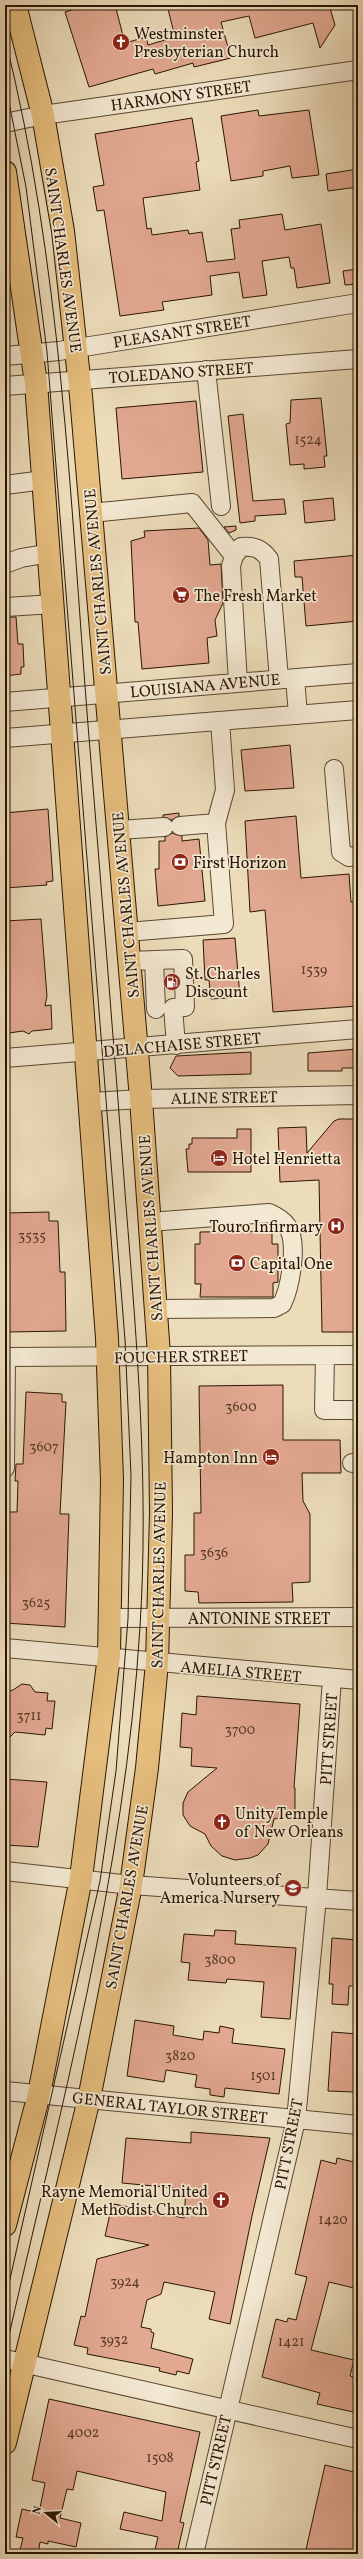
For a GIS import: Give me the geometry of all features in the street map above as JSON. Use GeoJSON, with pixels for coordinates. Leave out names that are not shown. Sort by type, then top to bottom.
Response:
{"type":"FeatureCollection","features":[{"type":"Feature","properties":{"kind":"main road","name":"SAINT CHARLES AVENUE"},"geometry":{"type":"LineString","coordinates":[[5,2443],[14,2362],[89,2099],[131,1885],[147,1768],[160,1618],[159,1355],[141,1099],[119,830],[79,379],[63,231],[43,115],[15,5]]}},
{"type":"Feature","properties":{"kind":"main road"},"geometry":{"type":"LineString","coordinates":[[5,172],[36,383],[50,553],[86,1052],[91,1102],[108,1357],[112,1480],[111,1618],[109,1656],[81,1878],[39,2094],[5,2225]]}},
{"type":"Feature","properties":{"kind":"street","name":"HARMONY STREET"},"geometry":{"type":"LineString","coordinates":[[5,123],[43,115],[358,70]]}},
{"type":"Feature","properties":{"kind":"street","name":"PLEASANT STREET"},"geometry":{"type":"LineString","coordinates":[[5,356],[76,348],[358,303]]}},
{"type":"Feature","properties":{"kind":"street","name":"TOLEDANO STREET"},"geometry":{"type":"LineString","coordinates":[[5,386],[79,379],[358,359]]}},
{"type":"Feature","properties":{"kind":"street"},"geometry":{"type":"LineString","coordinates":[[206,370],[221,506]]}},
{"type":"Feature","properties":{"kind":"street"},"geometry":{"type":"LineString","coordinates":[[5,485],[44,480]]}},
{"type":"Feature","properties":{"kind":"street"},"geometry":{"type":"LineString","coordinates":[[91,513],[192,503],[234,556]]}},
{"type":"Feature","properties":{"kind":"street"},"geometry":{"type":"LineString","coordinates":[[238,682],[231,566],[234,556],[241,547],[253,546],[264,551],[269,559],[287,678],[298,715]]}},
{"type":"Feature","properties":{"kind":"street"},"geometry":{"type":"LineString","coordinates":[[5,564],[21,558],[50,553]]}},
{"type":"Feature","properties":{"kind":"street"},"geometry":{"type":"LineString","coordinates":[[6,608],[54,604]]}},
{"type":"Feature","properties":{"kind":"street","name":"LOUISIANA AVENUE"},"geometry":{"type":"LineString","coordinates":[[5,702],[358,673]]}},
{"type":"Feature","properties":{"kind":"street"},"geometry":{"type":"LineString","coordinates":[[5,738],[110,731],[358,710]]}},
{"type":"Feature","properties":{"kind":"street"},"geometry":{"type":"LineString","coordinates":[[127,932],[224,924],[216,823],[225,790],[220,721]]}},
{"type":"Feature","properties":{"kind":"street"},"geometry":{"type":"LineString","coordinates":[[334,769],[341,852],[349,857],[358,856]]}},
{"type":"Feature","properties":{"kind":"street"},"geometry":{"type":"LineString","coordinates":[[119,830],[216,823]]}},
{"type":"Feature","properties":{"kind":"street"},"geometry":{"type":"LineString","coordinates":[[129,961],[183,959],[184,1008],[133,1010]]}},
{"type":"Feature","properties":{"kind":"street"},"geometry":{"type":"LineString","coordinates":[[154,960],[165,1008],[176,1045]]}},
{"type":"Feature","properties":{"kind":"street","name":"DELACHAISE STREET"},"geometry":{"type":"LineString","coordinates":[[5,1058],[358,1029]]}},
{"type":"Feature","properties":{"kind":"street","name":"ALINE STREET"},"geometry":{"type":"LineString","coordinates":[[91,1102],[141,1099],[358,1095]]}},
{"type":"Feature","properties":{"kind":"street"},"geometry":{"type":"LineString","coordinates":[[149,1222],[250,1213],[269,1213],[278,1217],[288,1226],[291,1237],[291,1278],[282,1304],[274,1308],[155,1309]]}},
{"type":"Feature","properties":{"kind":"street"},"geometry":{"type":"LineString","coordinates":[[325,1355],[324,1410],[358,1410]]}},
{"type":"Feature","properties":{"kind":"street","name":"FOUCHER STREET"},"geometry":{"type":"LineString","coordinates":[[6,1357],[358,1355]]}},
{"type":"Feature","properties":{"kind":"street"},"geometry":{"type":"LineString","coordinates":[[5,1468],[6,1357]]}},
{"type":"Feature","properties":{"kind":"street","name":"ANTONINE STREET"},"geometry":{"type":"LineString","coordinates":[[111,1618],[358,1617]]}},
{"type":"Feature","properties":{"kind":"street","name":"AMELIA STREET"},"geometry":{"type":"LineString","coordinates":[[5,1648],[109,1656],[157,1664],[358,1680]]}},
{"type":"Feature","properties":{"kind":"street","name":"PITT STREET"},"geometry":{"type":"LineString","coordinates":[[194,2554],[296,2120],[317,1897],[332,1678]]}},
{"type":"Feature","properties":{"kind":"street"},"geometry":{"type":"LineString","coordinates":[[5,1871],[81,1878],[131,1885],[358,1901]]}},
{"type":"Feature","properties":{"kind":"street","name":"GENERAL TAYLOR STREET"},"geometry":{"type":"LineString","coordinates":[[5,2091],[358,2125]]}},
{"type":"Feature","properties":{"kind":"street"},"geometry":{"type":"LineString","coordinates":[[14,2362],[358,2439]]}},
{"type":"Feature","properties":{"kind":"building"},"geometry":{"type":"Polygon","coordinates":[[[88,5],[115,5],[125,43],[146,37],[148,45],[175,37],[167,5],[329,5],[335,25],[320,48],[313,23],[255,38],[249,16],[221,22],[231,58],[194,67],[193,63],[155,74],[153,69],[89,87],[65,12],[88,5]]]}},
{"type":"Feature","properties":{"kind":"building"},"geometry":{"type":"Polygon","coordinates":[[[258,110],[259,116],[309,110],[319,175],[292,178],[290,166],[263,171],[263,176],[231,181],[221,116],[258,110]]]}},
{"type":"Feature","properties":{"kind":"building"},"geometry":{"type":"Polygon","coordinates":[[[192,118],[199,161],[196,162],[200,190],[143,198],[147,229],[151,228],[152,235],[188,230],[189,234],[202,232],[207,262],[235,259],[231,229],[240,228],[239,220],[282,214],[285,230],[321,224],[330,283],[297,288],[294,268],[291,268],[289,257],[262,261],[267,295],[243,298],[239,272],[210,276],[212,295],[162,302],[164,310],[120,316],[104,210],[97,211],[93,187],[104,185],[95,134],[192,118]]]}},
{"type":"Feature","properties":{"kind":"building"},"geometry":{"type":"Polygon","coordinates":[[[358,169],[358,187],[328,191],[326,174],[358,169]]]}},
{"type":"Feature","properties":{"kind":"building"},"geometry":{"type":"Polygon","coordinates":[[[358,269],[358,284],[345,285],[343,271],[358,269]]]}},
{"type":"Feature","properties":{"kind":"building"},"geometry":{"type":"Polygon","coordinates":[[[321,398],[327,456],[324,456],[325,467],[304,469],[304,464],[290,465],[286,424],[290,423],[291,400],[321,398]]]}},
{"type":"Feature","properties":{"kind":"building"},"geometry":{"type":"Polygon","coordinates":[[[196,401],[203,472],[122,479],[116,408],[196,401]]]}},
{"type":"Feature","properties":{"kind":"building"},"geometry":{"type":"Polygon","coordinates":[[[243,414],[253,501],[284,499],[286,514],[255,516],[255,521],[240,523],[228,416],[243,414]]]}},
{"type":"Feature","properties":{"kind":"building"},"geometry":{"type":"Polygon","coordinates":[[[333,498],[335,520],[305,523],[303,501],[333,498]]]}},
{"type":"Feature","properties":{"kind":"building"},"geometry":{"type":"Polygon","coordinates":[[[236,526],[236,530],[229,533],[224,527],[236,526]]]}},
{"type":"Feature","properties":{"kind":"building","name":"The Fresh Market"},"geometry":{"type":"Polygon","coordinates":[[[199,528],[208,540],[210,565],[221,564],[223,603],[215,620],[217,636],[207,638],[209,663],[142,669],[138,622],[135,622],[131,541],[145,537],[144,531],[199,528]]]}},
{"type":"Feature","properties":{"kind":"building"},"geometry":{"type":"Polygon","coordinates":[[[358,555],[358,621],[306,626],[302,577],[295,577],[294,561],[358,555]]]}},
{"type":"Feature","properties":{"kind":"building"},"geometry":{"type":"Polygon","coordinates":[[[5,617],[16,617],[18,644],[23,644],[24,667],[21,667],[21,674],[5,676],[5,617]]]}},
{"type":"Feature","properties":{"kind":"building"},"geometry":{"type":"Polygon","coordinates":[[[290,745],[294,788],[245,791],[241,750],[290,745]]]}},
{"type":"Feature","properties":{"kind":"building"},"geometry":{"type":"Polygon","coordinates":[[[48,809],[53,881],[46,882],[47,885],[5,888],[5,813],[48,809]]]}},
{"type":"Feature","properties":{"kind":"building"},"geometry":{"type":"Polygon","coordinates":[[[179,813],[179,816],[172,820],[163,817],[163,815],[179,813]]]}},
{"type":"Feature","properties":{"kind":"building"},"geometry":{"type":"Polygon","coordinates":[[[296,816],[301,878],[349,874],[351,902],[356,902],[358,933],[358,1006],[273,1012],[265,910],[250,912],[245,821],[296,816]]]}},
{"type":"Feature","properties":{"kind":"building","name":"First Horizon"},"geometry":{"type":"Polygon","coordinates":[[[172,833],[182,836],[182,841],[199,839],[205,901],[158,906],[155,869],[159,869],[159,841],[165,841],[165,837],[172,833]]]}},
{"type":"Feature","properties":{"kind":"building"},"geometry":{"type":"Polygon","coordinates":[[[41,919],[47,996],[45,1006],[51,1005],[52,1029],[32,1031],[29,1034],[23,1031],[9,1033],[8,1019],[5,1020],[5,921],[41,919]]]}},
{"type":"Feature","properties":{"kind":"building"},"geometry":{"type":"Polygon","coordinates":[[[235,938],[240,997],[211,999],[209,980],[205,980],[203,940],[235,938]]]}},
{"type":"Feature","properties":{"kind":"building"},"geometry":{"type":"Polygon","coordinates":[[[358,1049],[358,1068],[342,1068],[342,1071],[308,1071],[308,1053],[358,1049]]]}},
{"type":"Feature","properties":{"kind":"building"},"geometry":{"type":"Polygon","coordinates":[[[251,1052],[251,1074],[178,1076],[170,1068],[176,1056],[251,1052]]]}},
{"type":"Feature","properties":{"kind":"building","name":"Touro Infirmary"},"geometry":{"type":"Polygon","coordinates":[[[339,1119],[358,1119],[358,1332],[322,1332],[319,1180],[280,1182],[278,1128],[306,1127],[307,1153],[334,1121],[339,1119]]]}},
{"type":"Feature","properties":{"kind":"building","name":"Hotel Henrietta"},"geometry":{"type":"Polygon","coordinates":[[[237,1129],[251,1129],[251,1172],[188,1172],[186,1149],[189,1149],[189,1144],[192,1144],[192,1138],[237,1138],[237,1129]]]}},
{"type":"Feature","properties":{"kind":"building"},"geometry":{"type":"Polygon","coordinates":[[[49,1212],[49,1221],[58,1221],[60,1272],[65,1272],[66,1331],[7,1332],[5,1213],[49,1212]]]}},
{"type":"Feature","properties":{"kind":"building","name":"Capital One"},"geometry":{"type":"Polygon","coordinates":[[[272,1231],[272,1244],[278,1244],[278,1282],[273,1283],[273,1297],[200,1297],[201,1284],[195,1284],[195,1244],[200,1244],[200,1232],[272,1231]]]}},
{"type":"Feature","properties":{"kind":"building"},"geometry":{"type":"Polygon","coordinates":[[[283,1385],[283,1440],[340,1440],[341,1473],[302,1473],[303,1501],[310,1514],[310,1582],[292,1583],[293,1602],[199,1603],[198,1592],[185,1591],[185,1555],[194,1555],[194,1513],[201,1513],[199,1386],[283,1385]]]}},
{"type":"Feature","properties":{"kind":"building"},"geometry":{"type":"Polygon","coordinates":[[[26,1392],[62,1394],[62,1402],[66,1402],[60,1514],[69,1514],[65,1627],[5,1623],[5,1512],[17,1512],[18,1481],[15,1481],[16,1464],[23,1464],[26,1392]]]}},
{"type":"Feature","properties":{"kind":"building"},"geometry":{"type":"Polygon","coordinates":[[[22,1684],[30,1685],[35,1692],[48,1693],[47,1701],[55,1701],[52,1729],[46,1728],[45,1735],[15,1732],[5,1742],[5,1692],[13,1690],[22,1684]]]}},
{"type":"Feature","properties":{"kind":"building"},"geometry":{"type":"Polygon","coordinates":[[[197,1696],[300,1704],[294,1788],[295,1814],[274,1819],[268,1844],[258,1855],[250,1858],[235,1860],[222,1856],[211,1846],[205,1834],[190,1826],[183,1815],[183,1803],[188,1792],[217,1768],[191,1766],[192,1748],[180,1747],[182,1713],[196,1715],[197,1696]]]}},
{"type":"Feature","properties":{"kind":"building"},"geometry":{"type":"Polygon","coordinates":[[[5,1779],[47,1782],[38,1847],[5,1845],[5,1779]]]}},
{"type":"Feature","properties":{"kind":"building"},"geometry":{"type":"Polygon","coordinates":[[[215,1930],[236,1931],[235,1944],[296,1948],[290,2019],[261,2017],[264,1982],[227,1979],[226,1983],[188,1980],[190,1963],[181,1962],[184,1934],[214,1936],[215,1930]]]}},
{"type":"Feature","properties":{"kind":"building"},"geometry":{"type":"Polygon","coordinates":[[[332,1938],[357,1940],[358,1986],[349,1986],[348,2005],[332,2004],[333,1984],[329,1984],[332,1938]]]}},
{"type":"Feature","properties":{"kind":"building"},"geometry":{"type":"Polygon","coordinates":[[[135,2020],[174,2026],[173,2035],[203,2040],[204,2031],[219,2033],[220,2026],[234,2029],[232,2043],[285,2049],[279,2094],[225,2088],[224,2097],[210,2095],[210,2089],[195,2087],[197,2075],[166,2070],[164,2082],[127,2076],[135,2020]]]}},
{"type":"Feature","properties":{"kind":"building"},"geometry":{"type":"Polygon","coordinates":[[[332,2032],[358,2034],[358,2088],[354,2088],[354,2092],[328,2091],[332,2032]]]}},
{"type":"Feature","properties":{"kind":"building"},"geometry":{"type":"Polygon","coordinates":[[[191,2132],[270,2138],[230,2324],[209,2319],[215,2292],[164,2282],[161,2294],[147,2300],[141,2327],[151,2329],[151,2332],[154,2333],[151,2348],[193,2359],[189,2374],[177,2371],[176,2375],[159,2371],[160,2368],[87,2354],[88,2348],[74,2345],[81,2316],[85,2317],[97,2259],[149,2245],[105,2236],[111,2209],[113,2210],[114,2204],[184,2218],[186,2189],[122,2183],[126,2138],[191,2143],[191,2132]]]}},
{"type":"Feature","properties":{"kind":"building"},"geometry":{"type":"Polygon","coordinates":[[[337,2158],[358,2163],[358,2289],[329,2282],[311,2350],[354,2360],[350,2376],[358,2378],[358,2413],[317,2404],[320,2393],[262,2377],[276,2319],[287,2322],[288,2318],[296,2320],[307,2277],[295,2274],[321,2160],[336,2164],[337,2158]]]}},
{"type":"Feature","properties":{"kind":"building"},"geometry":{"type":"Polygon","coordinates":[[[49,2399],[200,2432],[180,2522],[184,2523],[177,2554],[154,2554],[158,2537],[120,2529],[124,2512],[162,2521],[166,2492],[77,2471],[73,2490],[67,2489],[60,2518],[81,2523],[76,2547],[48,2541],[48,2544],[40,2542],[38,2554],[19,2554],[23,2538],[16,2537],[22,2509],[39,2513],[45,2483],[32,2480],[49,2399]]]}},
{"type":"Feature","properties":{"kind":"building"},"geometry":{"type":"Polygon","coordinates":[[[325,2465],[358,2473],[358,2554],[305,2554],[325,2465]]]}},
{"type":"Feature","properties":{"kind":"tram line"},"geometry":{"type":"LineString","coordinates":[[5,38],[24,123],[39,208],[61,380],[69,466],[138,1363],[143,1521],[140,1627],[132,1719],[120,1810],[105,1902],[67,2083],[5,2353]]}},
{"type":"Feature","properties":{"kind":"tram line"},"geometry":{"type":"LineString","coordinates":[[5,83],[26,187],[47,352],[125,1340],[131,1475],[128,1619],[116,1771],[100,1881],[5,2301]]}},
{"type":"Feature","properties":{"kind":"place","name":"Westminster Presbyterian Church"},"geometry":{"type":"Point","coordinates":[121,42]}},
{"type":"Feature","properties":{"kind":"place","name":"The Fresh Market"},"geometry":{"type":"Point","coordinates":[181,595]}},
{"type":"Feature","properties":{"kind":"place","name":"First Horizon"},"geometry":{"type":"Point","coordinates":[180,862]}},
{"type":"Feature","properties":{"kind":"place","name":"St. Charles Discount"},"geometry":{"type":"Point","coordinates":[172,982]}},
{"type":"Feature","properties":{"kind":"place","name":"Hotel Henrietta"},"geometry":{"type":"Point","coordinates":[219,1158]}},
{"type":"Feature","properties":{"kind":"place","name":"Touro Infirmary"},"geometry":{"type":"Point","coordinates":[336,1226]}},
{"type":"Feature","properties":{"kind":"place","name":"Capital One"},"geometry":{"type":"Point","coordinates":[237,1263]}},
{"type":"Feature","properties":{"kind":"place","name":"Hampton Inn"},"geometry":{"type":"Point","coordinates":[271,1457]}},
{"type":"Feature","properties":{"kind":"place","name":"Unity Temple of New Orleans"},"geometry":{"type":"Point","coordinates":[222,1822]}},
{"type":"Feature","properties":{"kind":"place","name":"Volunteers of America Nursery"},"geometry":{"type":"Point","coordinates":[293,1888]}},
{"type":"Feature","properties":{"kind":"place","name":"Rayne Memorial United Methodist Church"},"geometry":{"type":"Point","coordinates":[221,2200]}}]}
